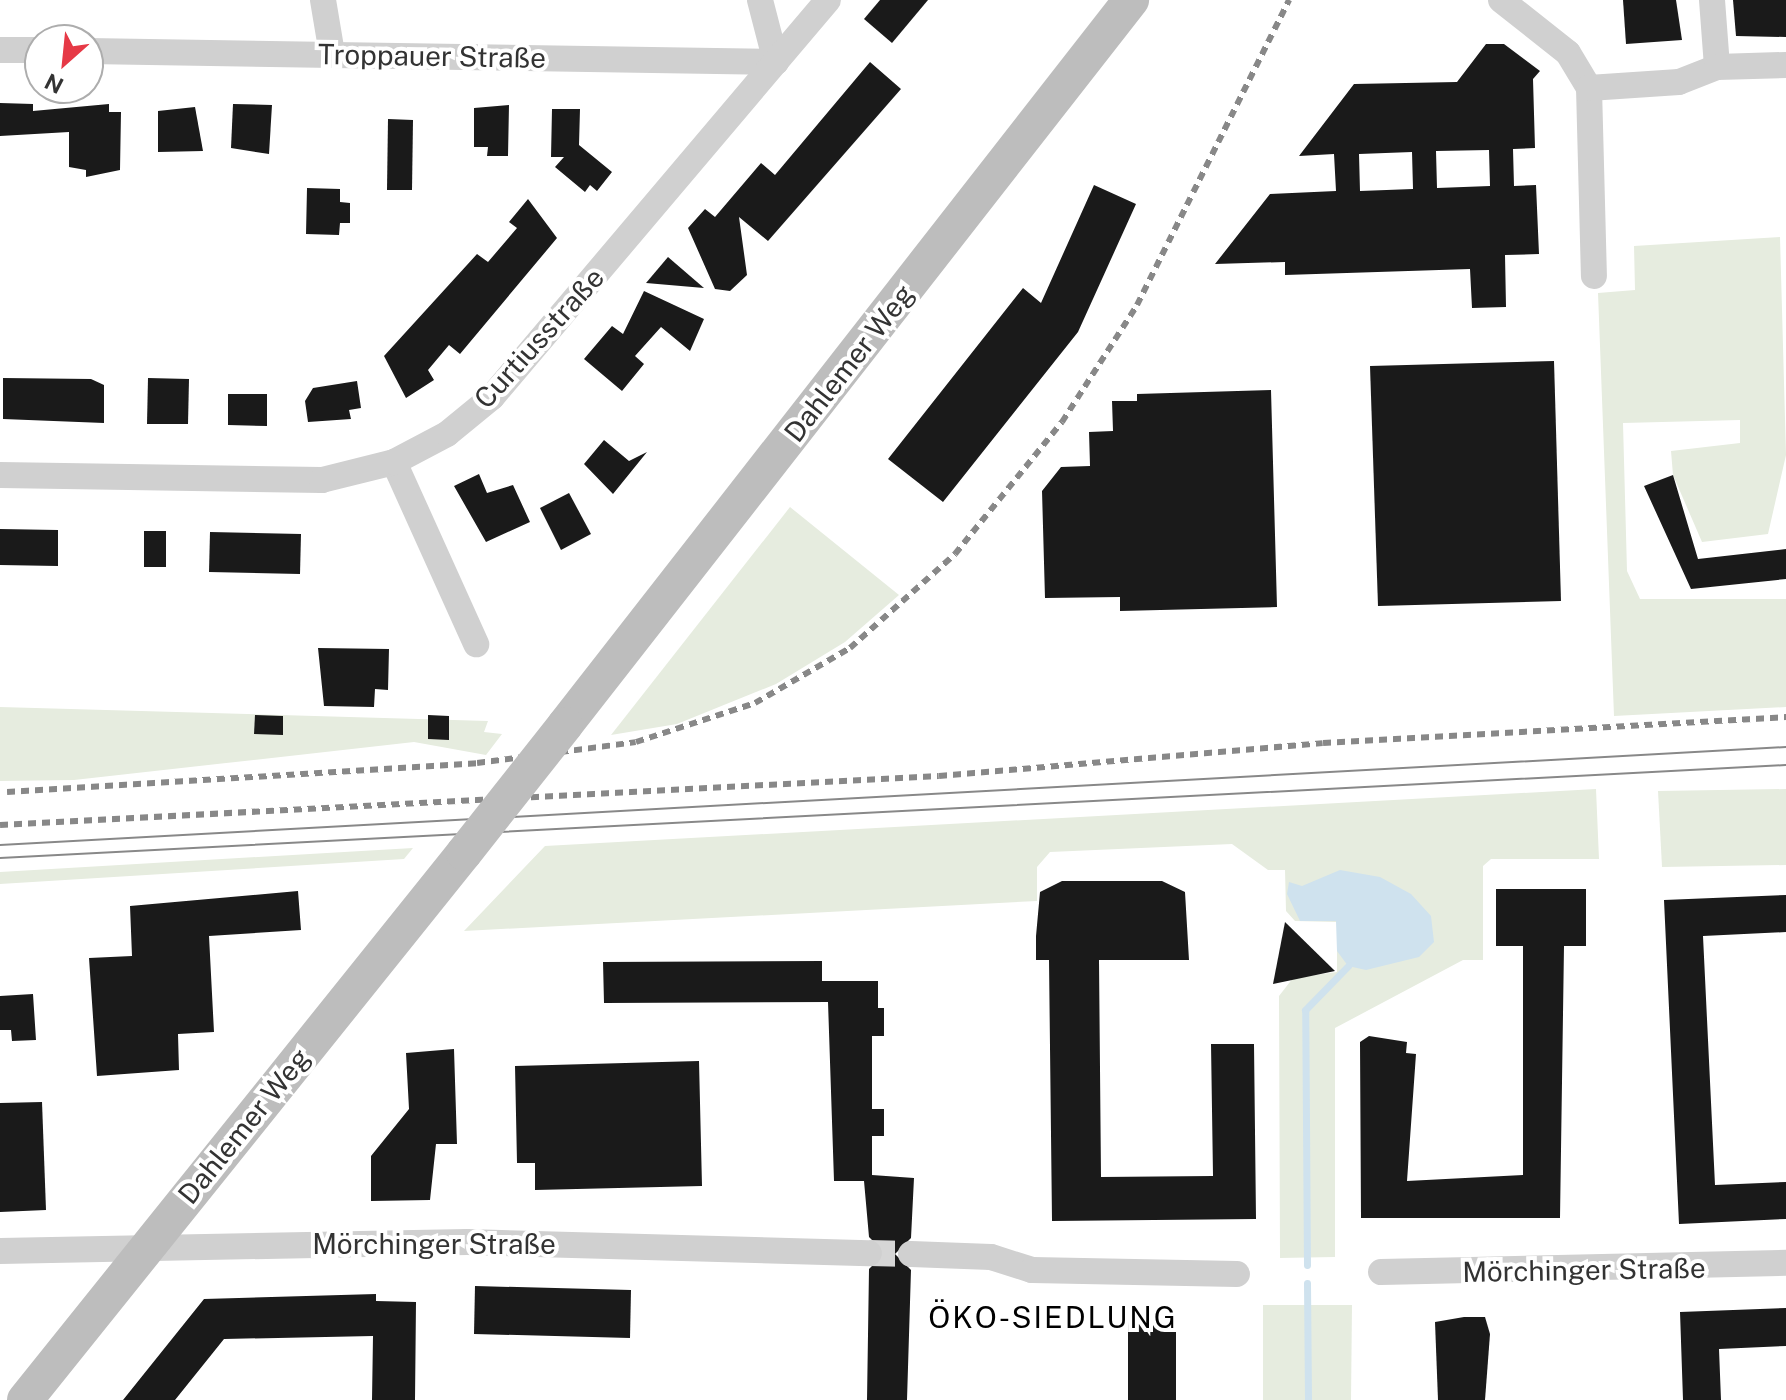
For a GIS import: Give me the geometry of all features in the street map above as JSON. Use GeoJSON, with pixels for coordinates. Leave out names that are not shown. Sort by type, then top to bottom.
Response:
{"type":"FeatureCollection","features":[{"type":"Feature","properties":{"kind":"main road","name":"Dahlemer Weg"},"geometry":{"type":"LineString","coordinates":[[25,1400],[464,853],[1131,0]]}},
{"type":"Feature","properties":{"kind":"street"},"geometry":{"type":"LineString","coordinates":[[323,0],[332,54]]}},
{"type":"Feature","properties":{"kind":"street"},"geometry":{"type":"LineString","coordinates":[[760,0],[776,62]]}},
{"type":"Feature","properties":{"kind":"street","name":"Curtiusstraße"},"geometry":{"type":"LineString","coordinates":[[0,475],[322,480],[394,462],[447,434],[492,397],[828,0]]}},
{"type":"Feature","properties":{"kind":"street"},"geometry":{"type":"LineString","coordinates":[[1501,0],[1568,53],[1589,88],[1594,276]]}},
{"type":"Feature","properties":{"kind":"street"},"geometry":{"type":"LineString","coordinates":[[1712,0],[1717,67]]}},
{"type":"Feature","properties":{"kind":"street"},"geometry":{"type":"LineString","coordinates":[[0,50],[24,50]]}},
{"type":"Feature","properties":{"kind":"street","name":"Troppauer Straße"},"geometry":{"type":"LineString","coordinates":[[104,51],[776,62]]}},
{"type":"Feature","properties":{"kind":"street"},"geometry":{"type":"LineString","coordinates":[[1589,88],[1679,82],[1717,67],[1786,65]]}},
{"type":"Feature","properties":{"kind":"street"},"geometry":{"type":"LineString","coordinates":[[394,462],[476,644]]}},
{"type":"Feature","properties":{"kind":"street","name":"Mörchinger Straße"},"geometry":{"type":"LineString","coordinates":[[0,1251],[467,1242],[869,1253]]}},
{"type":"Feature","properties":{"kind":"street"},"geometry":{"type":"LineString","coordinates":[[911,1254],[991,1257],[1032,1270],[1237,1274]]}},
{"type":"Feature","properties":{"kind":"street","name":"Mörchinger Straße"},"geometry":{"type":"LineString","coordinates":[[1381,1272],[1786,1263]]}},
{"type":"Feature","properties":{"kind":"shaded area"},"geometry":{"type":"Polygon","coordinates":[[[1780,237],[1786,455],[1768,534],[1702,542],[1673,475],[1671,451],[1740,443],[1740,420],[1623,423],[1627,571],[1640,599],[1786,599],[1786,707],[1614,716],[1598,293],[1635,290],[1634,246],[1780,237]]]}},
{"type":"Feature","properties":{"kind":"shaded area"},"geometry":{"type":"Polygon","coordinates":[[[790,507],[899,595],[845,642],[776,684],[677,724],[611,735],[790,507]]]}},
{"type":"Feature","properties":{"kind":"shaded area"},"geometry":{"type":"Polygon","coordinates":[[[0,707],[488,721],[484,732],[502,734],[486,755],[414,742],[74,780],[0,781],[0,707]]]}},
{"type":"Feature","properties":{"kind":"shaded area"},"geometry":{"type":"Polygon","coordinates":[[[1596,789],[1599,859],[1491,859],[1483,866],[1483,960],[1463,960],[1335,1028],[1335,1257],[1280,1258],[1279,996],[1293,978],[1337,972],[1337,922],[1295,921],[1286,911],[1285,870],[1268,870],[1232,844],[1050,852],[1037,867],[1037,901],[464,931],[545,846],[1596,789]]]}},
{"type":"Feature","properties":{"kind":"shaded area"},"geometry":{"type":"Polygon","coordinates":[[[1786,789],[1786,865],[1662,867],[1658,791],[1786,789]]]}},
{"type":"Feature","properties":{"kind":"shaded area"},"geometry":{"type":"Polygon","coordinates":[[[413,848],[404,859],[0,884],[0,872],[413,848]]]}},
{"type":"Feature","properties":{"kind":"shaded area"},"geometry":{"type":"Polygon","coordinates":[[[1263,1305],[1352,1305],[1351,1400],[1263,1400],[1263,1305]]]}},
{"type":"Feature","properties":{"kind":"water"},"geometry":{"type":"Polygon","coordinates":[[[1340,870],[1380,877],[1411,894],[1431,916],[1434,942],[1419,957],[1366,970],[1348,966],[1337,951],[1336,921],[1300,921],[1287,894],[1289,882],[1302,886],[1340,870]]]}},
{"type":"Feature","properties":{"kind":"building"},"geometry":{"type":"Polygon","coordinates":[[[880,0],[928,0],[892,43],[864,19],[880,0]]]}},
{"type":"Feature","properties":{"kind":"building"},"geometry":{"type":"Polygon","coordinates":[[[1623,0],[1676,0],[1682,40],[1626,44],[1623,0]]]}},
{"type":"Feature","properties":{"kind":"building"},"geometry":{"type":"Polygon","coordinates":[[[1733,0],[1786,0],[1786,37],[1736,36],[1733,0]]]}},
{"type":"Feature","properties":{"kind":"building"},"geometry":{"type":"Polygon","coordinates":[[[1486,44],[1504,44],[1540,71],[1533,79],[1535,148],[1513,149],[1514,186],[1536,185],[1539,254],[1505,255],[1506,307],[1472,308],[1470,269],[1285,275],[1285,262],[1215,264],[1270,194],[1336,191],[1334,154],[1299,156],[1354,84],[1457,82],[1486,44]],[[1489,150],[1436,151],[1437,188],[1490,186],[1489,150]],[[1412,152],[1359,154],[1360,191],[1413,189],[1412,152]]]}},
{"type":"Feature","properties":{"kind":"building"},"geometry":{"type":"Polygon","coordinates":[[[870,62],[901,89],[768,241],[739,217],[747,275],[730,291],[715,289],[688,228],[705,209],[715,217],[761,163],[775,175],[870,62]]]}},
{"type":"Feature","properties":{"kind":"building"},"geometry":{"type":"Polygon","coordinates":[[[0,103],[33,104],[33,111],[109,104],[109,112],[121,112],[120,170],[86,177],[86,170],[69,167],[69,132],[0,136],[0,103]]]}},
{"type":"Feature","properties":{"kind":"building"},"geometry":{"type":"Polygon","coordinates":[[[233,104],[272,105],[269,154],[231,148],[233,104]]]}},
{"type":"Feature","properties":{"kind":"building"},"geometry":{"type":"Polygon","coordinates":[[[509,105],[508,156],[487,156],[488,147],[474,147],[474,108],[509,105]]]}},
{"type":"Feature","properties":{"kind":"building"},"geometry":{"type":"Polygon","coordinates":[[[195,107],[203,151],[158,152],[158,111],[195,107]]]}},
{"type":"Feature","properties":{"kind":"building"},"geometry":{"type":"Polygon","coordinates":[[[552,109],[580,109],[579,145],[612,172],[597,191],[590,185],[585,192],[555,167],[564,157],[551,157],[552,109]]]}},
{"type":"Feature","properties":{"kind":"building"},"geometry":{"type":"Polygon","coordinates":[[[388,119],[413,120],[412,190],[387,190],[388,119]]]}},
{"type":"Feature","properties":{"kind":"building"},"geometry":{"type":"Polygon","coordinates":[[[1094,185],[1136,204],[1078,332],[943,502],[888,459],[1023,288],[1041,303],[1094,185]]]}},
{"type":"Feature","properties":{"kind":"building"},"geometry":{"type":"Polygon","coordinates":[[[307,188],[340,189],[340,202],[350,203],[350,223],[340,223],[339,235],[306,234],[307,188]]]}},
{"type":"Feature","properties":{"kind":"building"},"geometry":{"type":"Polygon","coordinates":[[[528,199],[557,238],[460,354],[449,345],[428,370],[434,380],[406,398],[384,356],[477,254],[488,262],[517,228],[509,222],[528,199]]]}},
{"type":"Feature","properties":{"kind":"building"},"geometry":{"type":"Polygon","coordinates":[[[668,257],[704,288],[646,283],[668,257]]]}},
{"type":"Feature","properties":{"kind":"building"},"geometry":{"type":"Polygon","coordinates":[[[644,291],[704,319],[690,351],[661,327],[635,356],[644,364],[622,391],[584,359],[612,326],[623,334],[644,291]]]}},
{"type":"Feature","properties":{"kind":"building"},"geometry":{"type":"Polygon","coordinates":[[[1554,361],[1561,601],[1378,606],[1370,366],[1554,361]]]}},
{"type":"Feature","properties":{"kind":"building"},"geometry":{"type":"Polygon","coordinates":[[[3,378],[91,379],[104,385],[104,423],[3,419],[3,378]]]}},
{"type":"Feature","properties":{"kind":"building"},"geometry":{"type":"Polygon","coordinates":[[[148,378],[189,379],[188,424],[147,424],[148,378]]]}},
{"type":"Feature","properties":{"kind":"building"},"geometry":{"type":"Polygon","coordinates":[[[357,381],[361,408],[349,410],[351,419],[308,422],[305,401],[313,388],[357,381]]]}},
{"type":"Feature","properties":{"kind":"building"},"geometry":{"type":"Polygon","coordinates":[[[1271,390],[1277,607],[1120,611],[1120,597],[1045,598],[1042,491],[1061,467],[1090,466],[1089,432],[1113,431],[1112,401],[1137,401],[1137,394],[1271,390]]]}},
{"type":"Feature","properties":{"kind":"building"},"geometry":{"type":"Polygon","coordinates":[[[228,394],[267,394],[267,426],[228,425],[228,394]]]}},
{"type":"Feature","properties":{"kind":"building"},"geometry":{"type":"Polygon","coordinates":[[[604,440],[629,461],[647,452],[613,494],[584,464],[604,440]]]}},
{"type":"Feature","properties":{"kind":"building"},"geometry":{"type":"Polygon","coordinates":[[[479,474],[487,493],[513,485],[530,522],[486,542],[454,486],[479,474]]]}},
{"type":"Feature","properties":{"kind":"building"},"geometry":{"type":"Polygon","coordinates":[[[1673,475],[1698,559],[1786,549],[1786,579],[1691,589],[1644,486],[1673,475]]]}},
{"type":"Feature","properties":{"kind":"building"},"geometry":{"type":"Polygon","coordinates":[[[569,493],[591,534],[561,550],[540,508],[569,493]]]}},
{"type":"Feature","properties":{"kind":"building"},"geometry":{"type":"Polygon","coordinates":[[[0,529],[58,530],[58,566],[0,565],[0,529]]]}},
{"type":"Feature","properties":{"kind":"building"},"geometry":{"type":"Polygon","coordinates":[[[144,531],[166,531],[166,567],[144,567],[144,531]]]}},
{"type":"Feature","properties":{"kind":"building"},"geometry":{"type":"Polygon","coordinates":[[[210,532],[301,534],[300,574],[209,572],[210,532]]]}},
{"type":"Feature","properties":{"kind":"building"},"geometry":{"type":"Polygon","coordinates":[[[318,648],[389,649],[388,690],[375,689],[374,707],[324,706],[318,648]]]}},
{"type":"Feature","properties":{"kind":"building"},"geometry":{"type":"Polygon","coordinates":[[[255,715],[283,716],[283,735],[254,734],[255,715]]]}},
{"type":"Feature","properties":{"kind":"building"},"geometry":{"type":"Polygon","coordinates":[[[428,715],[449,716],[449,740],[428,739],[428,715]]]}},
{"type":"Feature","properties":{"kind":"building"},"geometry":{"type":"Polygon","coordinates":[[[1062,881],[1162,881],[1185,892],[1189,960],[1099,960],[1101,1177],[1213,1176],[1211,1044],[1254,1044],[1256,1219],[1052,1221],[1049,960],[1036,960],[1036,936],[1040,892],[1062,881]]]}},
{"type":"Feature","properties":{"kind":"building"},"geometry":{"type":"Polygon","coordinates":[[[1496,889],[1586,889],[1586,946],[1564,946],[1560,1218],[1361,1218],[1360,1042],[1369,1036],[1407,1042],[1406,1053],[1416,1054],[1407,1181],[1523,1175],[1523,946],[1496,946],[1496,889]]]}},
{"type":"Feature","properties":{"kind":"building"},"geometry":{"type":"Polygon","coordinates":[[[298,891],[301,930],[209,936],[214,1032],[178,1034],[179,1070],[97,1076],[89,958],[132,956],[130,906],[298,891]]]}},
{"type":"Feature","properties":{"kind":"building"},"geometry":{"type":"Polygon","coordinates":[[[1786,895],[1786,932],[1703,936],[1715,1185],[1786,1182],[1786,1219],[1679,1224],[1664,900],[1786,895]]]}},
{"type":"Feature","properties":{"kind":"building"},"geometry":{"type":"Polygon","coordinates":[[[1285,922],[1335,971],[1273,984],[1285,922]]]}},
{"type":"Feature","properties":{"kind":"building"},"geometry":{"type":"Polygon","coordinates":[[[822,961],[822,981],[878,981],[878,1008],[884,1008],[884,1036],[872,1036],[872,1109],[884,1109],[884,1136],[872,1136],[872,1175],[914,1178],[911,1238],[895,1254],[911,1270],[907,1400],[867,1400],[869,1269],[885,1253],[869,1237],[864,1181],[834,1181],[828,1002],[604,1003],[603,962],[822,961]]]}},
{"type":"Feature","properties":{"kind":"building"},"geometry":{"type":"Polygon","coordinates":[[[33,994],[36,1040],[12,1041],[11,1030],[0,1030],[0,996],[33,994]]]}},
{"type":"Feature","properties":{"kind":"building"},"geometry":{"type":"Polygon","coordinates":[[[454,1049],[457,1144],[436,1144],[430,1200],[371,1201],[371,1156],[409,1109],[406,1053],[454,1049]]]}},
{"type":"Feature","properties":{"kind":"building"},"geometry":{"type":"Polygon","coordinates":[[[699,1061],[702,1186],[535,1190],[535,1163],[517,1163],[515,1066],[699,1061]]]}},
{"type":"Feature","properties":{"kind":"building"},"geometry":{"type":"Polygon","coordinates":[[[42,1102],[46,1210],[0,1212],[0,1103],[42,1102]]]}},
{"type":"Feature","properties":{"kind":"building"},"geometry":{"type":"Polygon","coordinates":[[[475,1286],[631,1290],[630,1338],[474,1334],[475,1286]]]}},
{"type":"Feature","properties":{"kind":"building"},"geometry":{"type":"Polygon","coordinates":[[[376,1294],[376,1301],[416,1302],[415,1400],[372,1400],[373,1336],[224,1339],[175,1400],[123,1400],[204,1299],[376,1294]]]}},
{"type":"Feature","properties":{"kind":"building"},"geometry":{"type":"Polygon","coordinates":[[[1786,1308],[1786,1346],[1719,1349],[1721,1400],[1683,1400],[1680,1312],[1786,1308]]]}},
{"type":"Feature","properties":{"kind":"building"},"geometry":{"type":"Polygon","coordinates":[[[1485,1317],[1490,1334],[1485,1400],[1438,1400],[1435,1322],[1485,1317]]]}},
{"type":"Feature","properties":{"kind":"building"},"geometry":{"type":"Polygon","coordinates":[[[1128,1318],[1176,1318],[1176,1400],[1128,1400],[1128,1318]]]}},
{"type":"Feature","properties":{"kind":"waterway"},"geometry":{"type":"LineString","coordinates":[[1307,1265],[1305,1010],[1348,966]]}},
{"type":"Feature","properties":{"kind":"waterway"},"geometry":{"type":"LineString","coordinates":[[1307,1283],[1308,1400]]}},
{"type":"Feature","properties":{"kind":"tunnel"},"geometry":{"type":"LineString","coordinates":[[869,1253],[911,1254]]}},
{"type":"Feature","properties":{"kind":"tram line"},"geometry":{"type":"LineString","coordinates":[[0,845],[1786,747]]}},
{"type":"Feature","properties":{"kind":"tram line"},"geometry":{"type":"LineString","coordinates":[[0,858],[1786,765]]}},
{"type":"Feature","properties":{"kind":"railway"},"geometry":{"type":"LineString","coordinates":[[7,792],[477,763],[636,742],[755,703],[850,648],[955,554],[1062,422],[1137,305],[1289,0]]}},
{"type":"Feature","properties":{"kind":"railway"},"geometry":{"type":"LineString","coordinates":[[0,825],[939,776],[1323,743],[1786,717]]}},
{"type":"Feature","properties":{"kind":"district","name":"ÖKO-SIEDLUNG"},"geometry":{"type":"Point","coordinates":[1053,1317]}}]}
